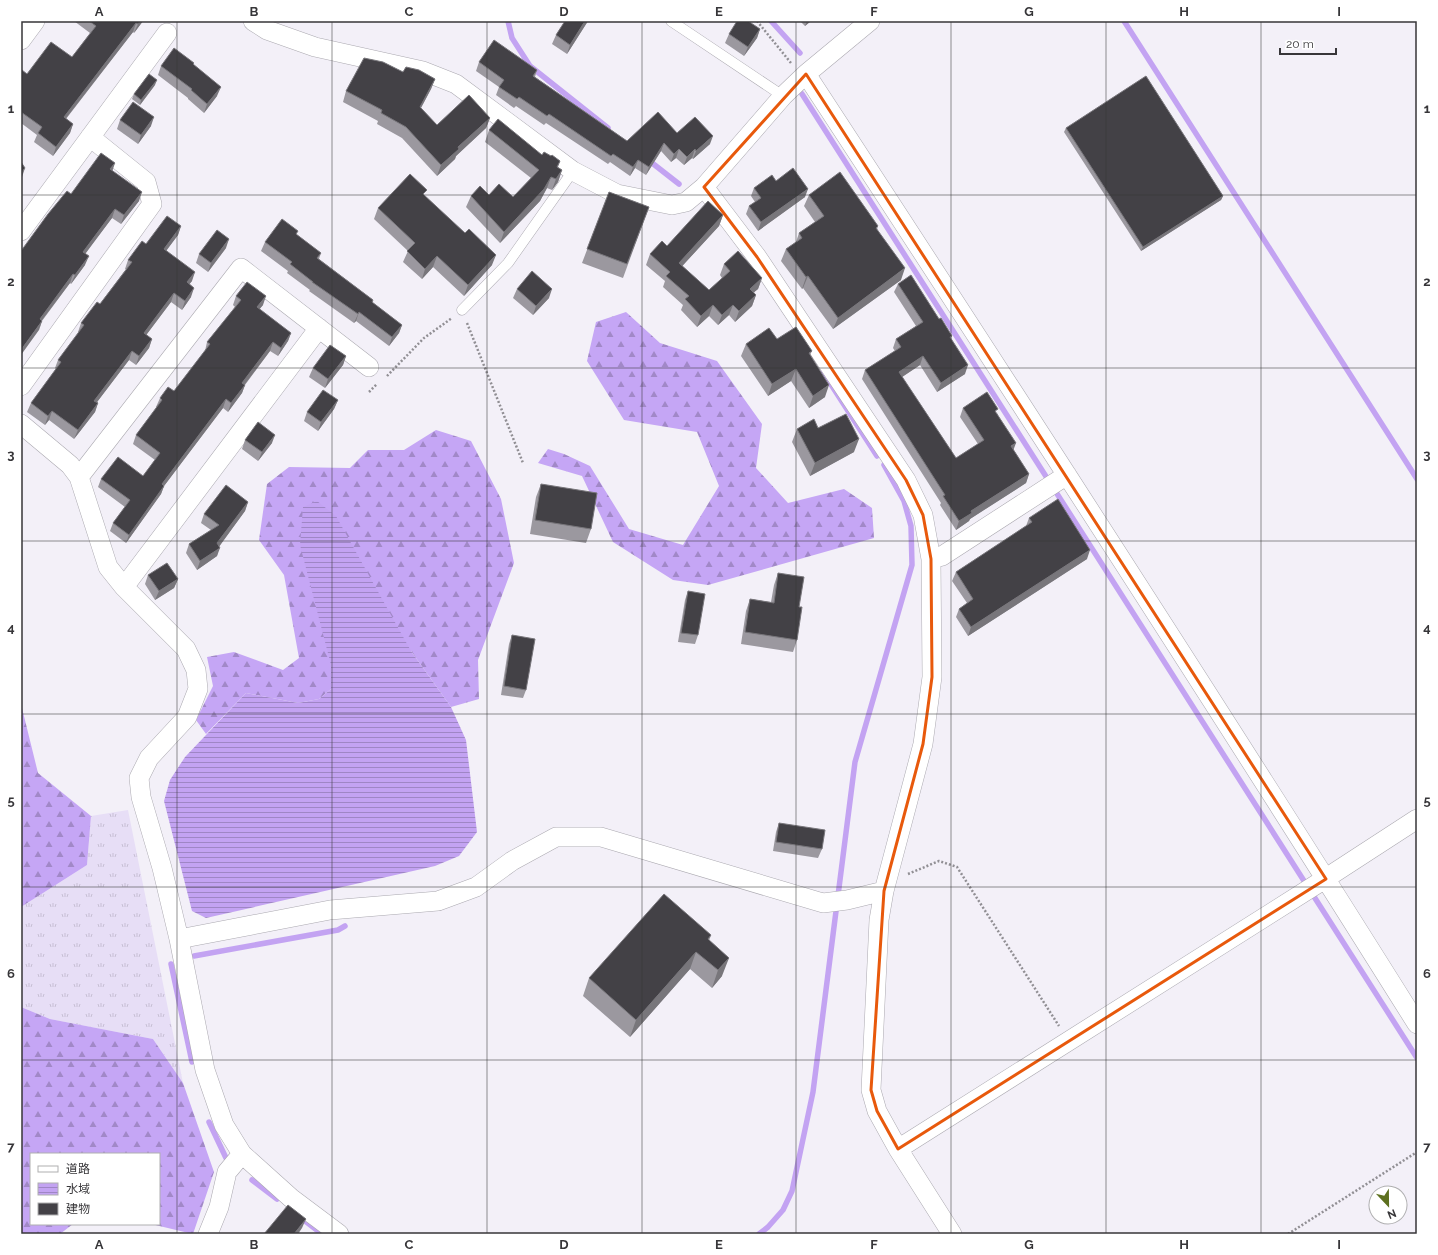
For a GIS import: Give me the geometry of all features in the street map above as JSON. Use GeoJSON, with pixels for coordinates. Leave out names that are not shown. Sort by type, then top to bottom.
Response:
{"type":"FeatureCollection","features":[{"type":"Feature","properties":{"kind":"street"},"geometry":{"type":"LineString","coordinates":[[21,40],[35,21]]}},
{"type":"Feature","properties":{"kind":"street"},"geometry":{"type":"LineString","coordinates":[[253,21],[267,30],[315,47],[423,71],[456,84],[573,171],[617,194],[672,206],[686,202],[704,187],[783,96],[806,74],[870,21]]}},
{"type":"Feature","properties":{"kind":"street"},"geometry":{"type":"LineString","coordinates":[[21,231],[167,33]]}},
{"type":"Feature","properties":{"kind":"street"},"geometry":{"type":"LineString","coordinates":[[806,74],[1068,475],[1315,885],[1417,1024]]}},
{"type":"Feature","properties":{"kind":"street"},"geometry":{"type":"LineString","coordinates":[[21,386],[152,204],[146,182],[90,137]]}},
{"type":"Feature","properties":{"kind":"street"},"geometry":{"type":"LineString","coordinates":[[704,187],[757,257],[906,480],[923,515],[931,559],[932,677],[923,744],[884,891],[880,920],[871,1090],[877,1111],[898,1149],[952,1234]]}},
{"type":"Feature","properties":{"kind":"street"},"geometry":{"type":"LineString","coordinates":[[79,477],[241,268],[319,328],[377,376]]}},
{"type":"Feature","properties":{"kind":"street"},"geometry":{"type":"LineString","coordinates":[[124,587],[319,328]]}},
{"type":"Feature","properties":{"kind":"street"},"geometry":{"type":"LineString","coordinates":[[21,424],[70,465],[79,477],[108,567],[124,587],[186,649],[196,670],[198,689],[187,717],[149,758],[139,778],[141,797],[162,868],[179,939],[205,1070],[224,1125],[242,1154],[291,1198],[339,1234]]}},
{"type":"Feature","properties":{"kind":"street"},"geometry":{"type":"LineString","coordinates":[[931,559],[942,556],[1068,475]]}},
{"type":"Feature","properties":{"kind":"street"},"geometry":{"type":"LineString","coordinates":[[898,1149],[1417,819]]}},
{"type":"Feature","properties":{"kind":"street"},"geometry":{"type":"LineString","coordinates":[[179,939],[330,910],[438,901],[476,887],[512,861],[556,837],[601,837],[823,903],[847,900],[884,891]]}},
{"type":"Feature","properties":{"kind":"street"},"geometry":{"type":"LineString","coordinates":[[208,1234],[219,1207],[227,1172],[242,1154]]}},
{"type":"Feature","properties":{"kind":"lane"},"geometry":{"type":"LineString","coordinates":[[671,21],[783,96]]}},
{"type":"Feature","properties":{"kind":"lane"},"geometry":{"type":"LineString","coordinates":[[462,310],[508,263],[573,171]]}},
{"type":"Feature","properties":{"kind":"path"},"geometry":{"type":"LineString","coordinates":[[756,21],[795,67],[806,74]]}},
{"type":"Feature","properties":{"kind":"path"},"geometry":{"type":"LineString","coordinates":[[369,392],[377,376],[399,364],[424,338],[462,310],[523,463]]}},
{"type":"Feature","properties":{"kind":"path"},"geometry":{"type":"LineString","coordinates":[[884,891],[906,875],[939,861],[957,867],[1069,1041]]}},
{"type":"Feature","properties":{"kind":"path"},"geometry":{"type":"LineString","coordinates":[[1288,1234],[1417,1152]]}},
{"type":"Feature","properties":{"kind":"highlighted area"},"geometry":{"type":"Polygon","coordinates":[[[806,74],[1326,879],[898,1149],[877,1111],[871,1090],[884,891],[923,744],[932,677],[931,559],[923,515],[906,480],[757,257],[704,187],[806,74]]]}},
{"type":"Feature","properties":{"kind":"green space"},"geometry":{"type":"Polygon","coordinates":[[[626,312],[660,343],[717,361],[762,424],[756,468],[788,503],[844,489],[872,508],[874,538],[708,585],[673,580],[613,542],[582,476],[538,463],[548,449],[564,454],[590,466],[629,529],[683,545],[719,486],[697,432],[624,420],[587,361],[596,322],[626,312]]]}},
{"type":"Feature","properties":{"kind":"green space"},"geometry":{"type":"Polygon","coordinates":[[[436,430],[471,441],[501,499],[514,563],[478,660],[479,699],[451,707],[411,651],[331,665],[331,689],[319,699],[298,703],[246,693],[206,734],[196,720],[213,686],[207,657],[234,652],[283,670],[299,658],[284,575],[259,540],[267,484],[289,467],[350,468],[368,450],[404,450],[436,430]]]}},
{"type":"Feature","properties":{"kind":"green space"},"geometry":{"type":"Polygon","coordinates":[[[21,704],[38,773],[91,816],[87,865],[21,907],[21,704]]]}},
{"type":"Feature","properties":{"kind":"green space"},"geometry":{"type":"Polygon","coordinates":[[[128,810],[183,1083],[153,1039],[50,1019],[21,1007],[21,907],[87,865],[91,816],[128,810]]]}},
{"type":"Feature","properties":{"kind":"green space"},"geometry":{"type":"Polygon","coordinates":[[[21,1007],[50,1019],[153,1039],[183,1083],[214,1172],[193,1234],[155,1225],[160,1225],[160,1153],[30,1153],[30,1225],[72,1225],[60,1234],[21,1234],[21,1007]]]}},
{"type":"Feature","properties":{"kind":"water"},"geometry":{"type":"Polygon","coordinates":[[[317,501],[336,516],[411,651],[451,707],[466,740],[477,832],[459,856],[435,866],[206,918],[192,911],[164,801],[170,780],[185,757],[246,693],[298,703],[319,699],[331,689],[331,665],[300,545],[303,507],[317,501]]]}},
{"type":"Feature","properties":{"kind":"building"},"geometry":{"type":"Polygon","coordinates":[[[89,21],[140,21],[138,24],[136,23],[64,117],[73,124],[56,147],[38,133],[42,127],[21,112],[21,71],[22,70],[27,74],[51,42],[72,57],[96,26],[89,21]]]}},
{"type":"Feature","properties":{"kind":"building"},"geometry":{"type":"Polygon","coordinates":[[[565,21],[585,21],[570,45],[556,35],[565,21]]]}},
{"type":"Feature","properties":{"kind":"building"},"geometry":{"type":"Polygon","coordinates":[[[737,21],[748,21],[760,29],[748,47],[729,34],[737,21]]]}},
{"type":"Feature","properties":{"kind":"building"},"geometry":{"type":"Polygon","coordinates":[[[494,40],[537,70],[533,76],[627,141],[658,112],[677,133],[695,117],[713,136],[687,157],[679,149],[674,154],[664,143],[649,167],[638,160],[633,167],[613,154],[611,156],[549,114],[547,116],[519,97],[517,99],[499,87],[504,80],[479,62],[494,40]]]}},
{"type":"Feature","properties":{"kind":"building"},"geometry":{"type":"Polygon","coordinates":[[[174,48],[194,63],[193,64],[221,87],[207,104],[191,90],[192,89],[161,66],[174,48]]]}},
{"type":"Feature","properties":{"kind":"building"},"geometry":{"type":"Polygon","coordinates":[[[364,58],[383,62],[403,72],[406,67],[419,70],[435,79],[420,107],[437,125],[469,95],[490,118],[458,147],[459,149],[441,165],[406,127],[381,113],[382,110],[346,91],[364,58]]]}},
{"type":"Feature","properties":{"kind":"building"},"geometry":{"type":"Polygon","coordinates":[[[149,74],[157,80],[141,100],[134,94],[149,74]]]}},
{"type":"Feature","properties":{"kind":"building"},"geometry":{"type":"Polygon","coordinates":[[[1146,76],[1223,196],[1143,247],[1066,128],[1146,76]]]}},
{"type":"Feature","properties":{"kind":"building"},"geometry":{"type":"Polygon","coordinates":[[[133,102],[154,117],[141,135],[120,120],[133,102]]]}},
{"type":"Feature","properties":{"kind":"building"},"geometry":{"type":"Polygon","coordinates":[[[498,119],[542,155],[544,152],[551,156],[552,155],[560,161],[557,167],[562,170],[556,179],[551,177],[544,189],[504,232],[471,196],[480,186],[489,195],[499,184],[513,197],[539,170],[489,130],[498,119]]]}},
{"type":"Feature","properties":{"kind":"building"},"geometry":{"type":"Polygon","coordinates":[[[101,153],[115,163],[110,169],[142,192],[124,215],[115,209],[83,252],[89,256],[75,275],[73,274],[40,319],[42,321],[21,350],[21,251],[67,191],[71,194],[101,153]]]}},
{"type":"Feature","properties":{"kind":"building"},"geometry":{"type":"Polygon","coordinates":[[[21,162],[25,168],[21,173],[21,162]]]}},
{"type":"Feature","properties":{"kind":"building"},"geometry":{"type":"Polygon","coordinates":[[[793,168],[808,189],[761,222],[749,206],[761,198],[754,188],[772,175],[776,181],[793,168]]]}},
{"type":"Feature","properties":{"kind":"building"},"geometry":{"type":"Polygon","coordinates":[[[840,172],[878,226],[876,228],[905,268],[838,318],[808,276],[806,277],[786,249],[802,238],[799,233],[824,216],[809,195],[840,172]]]}},
{"type":"Feature","properties":{"kind":"building"},"geometry":{"type":"Polygon","coordinates":[[[410,174],[427,190],[423,194],[465,233],[469,229],[496,255],[468,285],[437,256],[425,269],[407,251],[415,243],[378,208],[410,174]]]}},
{"type":"Feature","properties":{"kind":"building"},"geometry":{"type":"Polygon","coordinates":[[[609,192],[649,207],[627,264],[587,249],[609,192]]]}},
{"type":"Feature","properties":{"kind":"building"},"geometry":{"type":"Polygon","coordinates":[[[708,201],[723,215],[679,263],[709,290],[730,271],[724,264],[738,251],[762,278],[750,289],[756,295],[739,311],[733,305],[722,315],[713,305],[701,316],[685,299],[689,296],[666,276],[670,272],[650,254],[662,241],[667,246],[708,201]]]}},
{"type":"Feature","properties":{"kind":"building"},"geometry":{"type":"Polygon","coordinates":[[[167,216],[181,226],[164,249],[195,272],[187,282],[194,288],[185,301],[174,293],[144,333],[152,339],[139,356],[132,351],[94,401],[98,403],[78,430],[52,411],[48,416],[31,403],[61,362],[58,360],[84,325],[81,323],[97,302],[100,304],[132,262],[128,260],[142,241],[146,244],[167,216]]]}},
{"type":"Feature","properties":{"kind":"building"},"geometry":{"type":"Polygon","coordinates":[[[282,219],[298,231],[296,234],[321,253],[317,258],[373,300],[372,302],[402,325],[392,337],[359,312],[358,314],[312,282],[290,264],[292,262],[265,242],[282,219]]]}},
{"type":"Feature","properties":{"kind":"building"},"geometry":{"type":"Polygon","coordinates":[[[217,230],[229,239],[211,263],[199,254],[217,230]]]}},
{"type":"Feature","properties":{"kind":"building"},"geometry":{"type":"Polygon","coordinates":[[[532,271],[552,289],[536,306],[517,289],[532,271]]]}},
{"type":"Feature","properties":{"kind":"building"},"geometry":{"type":"Polygon","coordinates":[[[911,275],[939,319],[941,318],[952,336],[950,337],[968,365],[941,383],[923,356],[899,372],[956,458],[984,440],[963,408],[987,392],[998,409],[995,411],[1016,443],[1011,446],[1029,474],[971,511],[972,513],[959,521],[943,496],[945,495],[865,370],[901,347],[896,339],[923,322],[898,284],[911,275]]]}},
{"type":"Feature","properties":{"kind":"building"},"geometry":{"type":"Polygon","coordinates":[[[247,282],[266,296],[257,307],[291,333],[281,348],[273,342],[242,383],[245,385],[231,403],[226,399],[162,484],[164,486],[129,535],[113,523],[130,500],[101,479],[118,457],[143,476],[160,453],[136,435],[162,400],[160,398],[168,387],[174,391],[210,344],[207,342],[241,300],[236,296],[247,282]]]}},
{"type":"Feature","properties":{"kind":"building"},"geometry":{"type":"Polygon","coordinates":[[[796,327],[812,351],[809,353],[829,385],[813,396],[796,369],[772,384],[746,344],[769,328],[777,339],[796,327]]]}},
{"type":"Feature","properties":{"kind":"building"},"geometry":{"type":"Polygon","coordinates":[[[330,345],[346,356],[328,379],[313,368],[330,345]]]}},
{"type":"Feature","properties":{"kind":"building"},"geometry":{"type":"Polygon","coordinates":[[[323,390],[338,400],[321,422],[307,412],[323,390]]]}},
{"type":"Feature","properties":{"kind":"building"},"geometry":{"type":"Polygon","coordinates":[[[846,414],[859,439],[815,463],[797,429],[814,419],[818,428],[846,414]]]}},
{"type":"Feature","properties":{"kind":"building"},"geometry":{"type":"Polygon","coordinates":[[[258,422],[275,435],[262,452],[245,440],[258,422]]]}},
{"type":"Feature","properties":{"kind":"building"},"geometry":{"type":"Polygon","coordinates":[[[541,484],[597,493],[591,529],[535,520],[541,484]]]}},
{"type":"Feature","properties":{"kind":"building"},"geometry":{"type":"Polygon","coordinates":[[[226,485],[248,502],[217,543],[220,548],[200,561],[189,544],[219,525],[204,514],[226,485]]]}},
{"type":"Feature","properties":{"kind":"building"},"geometry":{"type":"Polygon","coordinates":[[[1058,499],[1090,550],[971,627],[959,609],[973,599],[956,572],[1032,522],[1029,518],[1058,499]]]}},
{"type":"Feature","properties":{"kind":"building"},"geometry":{"type":"Polygon","coordinates":[[[167,563],[178,579],[159,591],[148,575],[167,563]]]}},
{"type":"Feature","properties":{"kind":"building"},"geometry":{"type":"Polygon","coordinates":[[[778,573],[804,577],[799,607],[802,607],[797,640],[745,632],[750,599],[774,603],[778,573]]]}},
{"type":"Feature","properties":{"kind":"building"},"geometry":{"type":"Polygon","coordinates":[[[688,591],[705,594],[698,635],[681,633],[688,591]]]}},
{"type":"Feature","properties":{"kind":"building"},"geometry":{"type":"Polygon","coordinates":[[[512,635],[535,639],[526,690],[504,686],[512,635]]]}},
{"type":"Feature","properties":{"kind":"building"},"geometry":{"type":"Polygon","coordinates":[[[779,823],[825,830],[822,849],[776,842],[779,823]]]}},
{"type":"Feature","properties":{"kind":"building"},"geometry":{"type":"Polygon","coordinates":[[[664,894],[711,935],[708,939],[729,958],[718,970],[696,952],[636,1020],[589,978],[664,894]]]}},
{"type":"Feature","properties":{"kind":"building"},"geometry":{"type":"Polygon","coordinates":[[[288,1205],[306,1219],[294,1234],[264,1234],[288,1205]]]}},
{"type":"Feature","properties":{"kind":"waterway"},"geometry":{"type":"LineString","coordinates":[[508,21],[512,38],[530,66],[608,128]]}},
{"type":"Feature","properties":{"kind":"waterway"},"geometry":{"type":"LineString","coordinates":[[771,21],[800,53]]}},
{"type":"Feature","properties":{"kind":"waterway"},"geometry":{"type":"LineString","coordinates":[[1124,21],[1417,479]]}},
{"type":"Feature","properties":{"kind":"waterway"},"geometry":{"type":"LineString","coordinates":[[802,94],[1417,1058]]}},
{"type":"Feature","properties":{"kind":"waterway"},"geometry":{"type":"LineString","coordinates":[[647,159],[679,184]]}},
{"type":"Feature","properties":{"kind":"waterway"},"geometry":{"type":"LineString","coordinates":[[823,372],[877,456]]}},
{"type":"Feature","properties":{"kind":"waterway"},"geometry":{"type":"LineString","coordinates":[[759,1234],[768,1227],[783,1210],[792,1191],[813,1092],[855,762],[912,565],[911,526],[904,501],[884,465]]}},
{"type":"Feature","properties":{"kind":"waterway"},"geometry":{"type":"LineString","coordinates":[[194,956],[338,930],[345,926]]}},
{"type":"Feature","properties":{"kind":"waterway"},"geometry":{"type":"LineString","coordinates":[[171,964],[192,1062]]}},
{"type":"Feature","properties":{"kind":"waterway"},"geometry":{"type":"LineString","coordinates":[[209,1122],[226,1158]]}},
{"type":"Feature","properties":{"kind":"waterway"},"geometry":{"type":"LineString","coordinates":[[252,1180],[277,1199]]}},
{"type":"Feature","properties":{"kind":"waterway"},"geometry":{"type":"LineString","coordinates":[[300,1217],[322,1234]]}}]}
